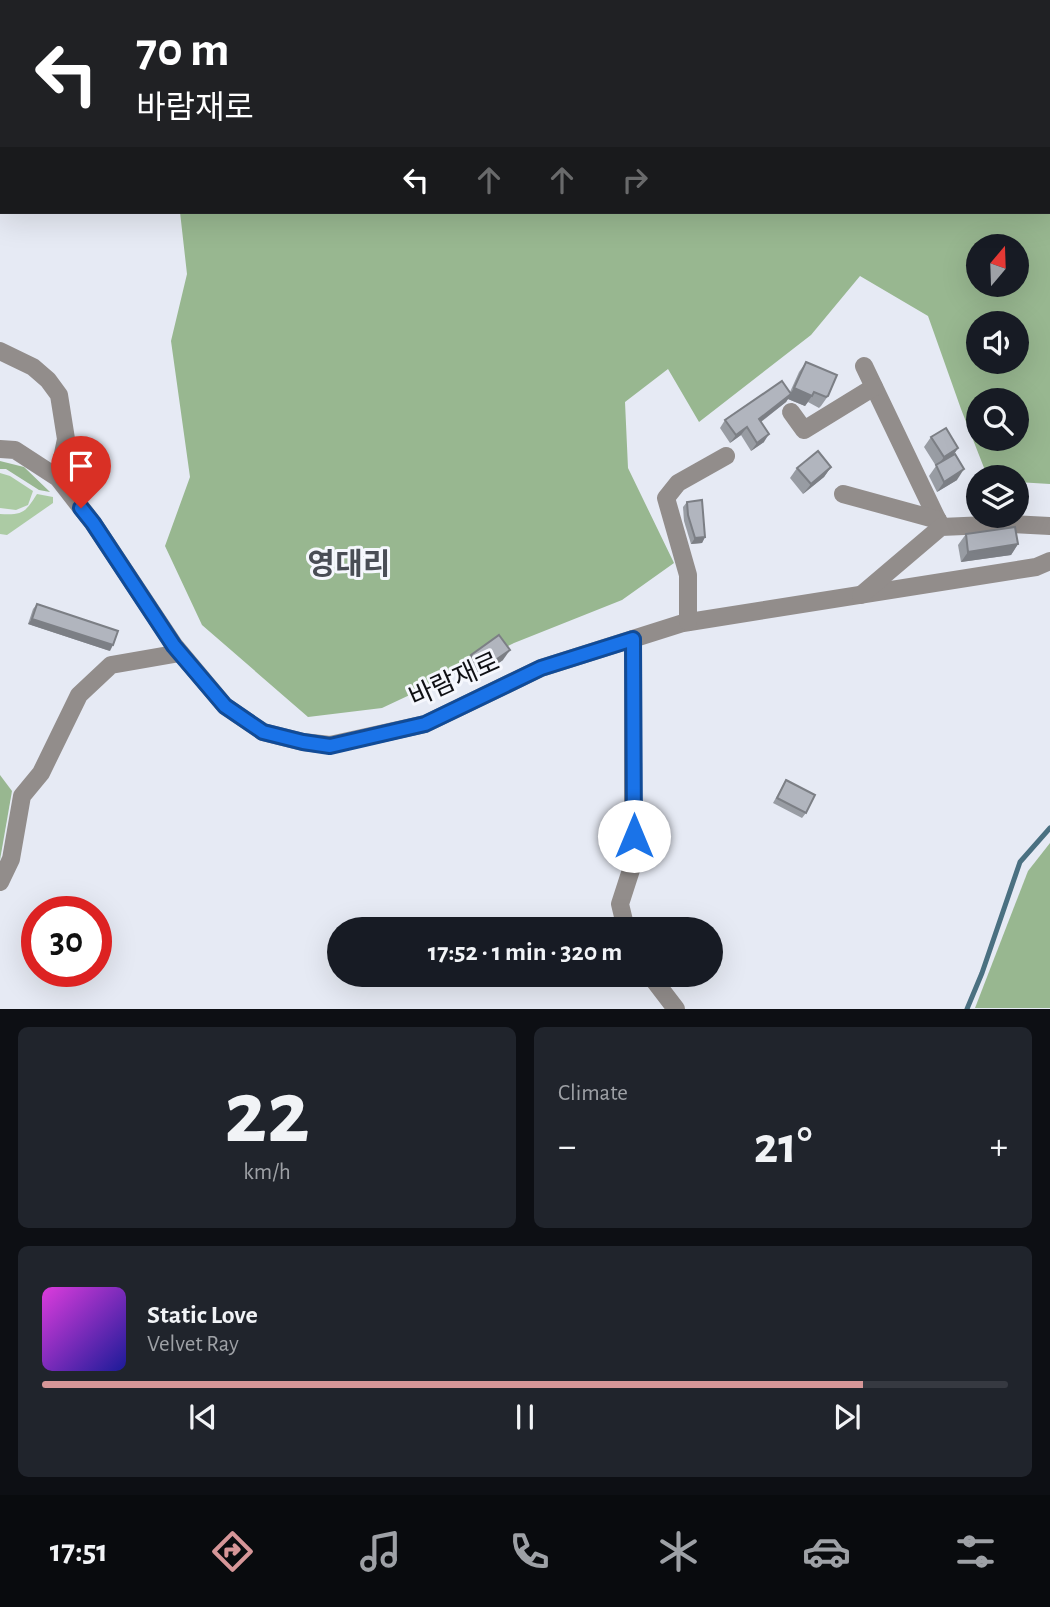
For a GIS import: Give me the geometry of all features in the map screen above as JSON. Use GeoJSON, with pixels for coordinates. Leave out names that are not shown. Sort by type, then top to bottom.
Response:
{"type":"FeatureCollection","features":[{"type":"Feature","properties":{"kind":"street"},"geometry":{"type":"LineString","coordinates":[[0,351],[33,367],[48,380],[59,395],[66,439],[58,478]]}},
{"type":"Feature","properties":{"kind":"street"},"geometry":{"type":"LineString","coordinates":[[864,366],[939,524]]}},
{"type":"Feature","properties":{"kind":"street"},"geometry":{"type":"LineString","coordinates":[[791,412],[804,430],[874,387]]}},
{"type":"Feature","properties":{"kind":"street","name":"바람재로"},"geometry":{"type":"LineString","coordinates":[[0,449],[15,450],[58,478],[93,523],[180,653],[225,706],[263,732],[330,746],[425,724],[541,668],[688,622],[1036,567],[1050,561]]}},
{"type":"Feature","properties":{"kind":"street"},"geometry":{"type":"LineString","coordinates":[[688,622],[688,575],[666,498],[678,483],[726,456]]}},
{"type":"Feature","properties":{"kind":"street"},"geometry":{"type":"LineString","coordinates":[[843,494],[939,524],[1050,526]]}},
{"type":"Feature","properties":{"kind":"street"},"geometry":{"type":"LineString","coordinates":[[861,595],[939,524]]}},
{"type":"Feature","properties":{"kind":"street"},"geometry":{"type":"LineString","coordinates":[[623,917],[620,904],[631,870],[633,846],[633,639]]}},
{"type":"Feature","properties":{"kind":"street"},"geometry":{"type":"LineString","coordinates":[[0,882],[11,859],[22,796],[41,773],[79,695],[111,665],[180,653]]}},
{"type":"Feature","properties":{"kind":"street"},"geometry":{"type":"LineString","coordinates":[[659,987],[676,1009]]}},
{"type":"Feature","properties":{"kind":"green space"},"geometry":{"type":"Polygon","coordinates":[[[180,214],[1050,214],[1050,484],[1029,483],[1029,465],[983,465],[977,451],[1029,451],[1029,388],[966,388],[966,422],[928,316],[860,276],[811,335],[699,422],[668,369],[625,402],[628,468],[674,563],[622,600],[514,643],[382,708],[308,717],[202,625],[165,546],[190,477],[171,341],[187,274],[180,214]]]}},
{"type":"Feature","properties":{"kind":"green space"},"geometry":{"type":"Polygon","coordinates":[[[0,461],[24,467],[50,492],[39,490],[6,469],[0,469],[0,461]]]}},
{"type":"Feature","properties":{"kind":"green space"},"geometry":{"type":"Polygon","coordinates":[[[0,473],[10,476],[33,491],[28,505],[16,510],[0,508],[0,473]]]}},
{"type":"Feature","properties":{"kind":"green space"},"geometry":{"type":"Polygon","coordinates":[[[37,494],[53,497],[53,503],[7,535],[0,534],[0,514],[23,512],[37,494]]]}},
{"type":"Feature","properties":{"kind":"green space"},"geometry":{"type":"Polygon","coordinates":[[[0,775],[12,791],[0,860],[0,775]]]}},
{"type":"Feature","properties":{"kind":"green space"},"geometry":{"type":"Polygon","coordinates":[[[1050,843],[1050,1008],[975,1008],[1028,871],[1050,843]]]}},
{"type":"Feature","properties":{"kind":"building"},"geometry":{"type":"Polygon","coordinates":[[[806,362],[837,375],[828,396],[814,392],[812,396],[794,388],[806,362]]]}},
{"type":"Feature","properties":{"kind":"building"},"geometry":{"type":"Polygon","coordinates":[[[782,381],[791,394],[759,419],[769,434],[757,443],[747,427],[736,435],[725,420],[782,381]]]}},
{"type":"Feature","properties":{"kind":"building"},"geometry":{"type":"Polygon","coordinates":[[[946,428],[958,448],[944,457],[931,437],[946,428]]]}},
{"type":"Feature","properties":{"kind":"building"},"geometry":{"type":"Polygon","coordinates":[[[818,451],[831,467],[811,484],[797,468],[818,451]]]}},
{"type":"Feature","properties":{"kind":"building"},"geometry":{"type":"Polygon","coordinates":[[[955,454],[964,469],[944,482],[936,465],[955,454]]]}},
{"type":"Feature","properties":{"kind":"building"},"geometry":{"type":"Polygon","coordinates":[[[702,500],[705,537],[695,538],[687,502],[702,500]]]}},
{"type":"Feature","properties":{"kind":"building"},"geometry":{"type":"Polygon","coordinates":[[[1015,528],[1018,544],[968,552],[966,534],[1015,528]]]}},
{"type":"Feature","properties":{"kind":"building"},"geometry":{"type":"Polygon","coordinates":[[[37,604],[118,631],[113,645],[32,619],[37,604]]]}},
{"type":"Feature","properties":{"kind":"building"},"geometry":{"type":"Polygon","coordinates":[[[499,635],[510,650],[481,670],[471,655],[499,635]]]}},
{"type":"Feature","properties":{"kind":"building"},"geometry":{"type":"Polygon","coordinates":[[[786,780],[815,795],[806,813],[777,798],[786,780]]]}},
{"type":"Feature","properties":{"kind":"waterway"},"geometry":{"type":"LineString","coordinates":[[967,1009],[1020,862],[1050,828]]}},
{"type":"Feature","properties":{"kind":"district","name":"영대리"},"geometry":{"type":"Point","coordinates":[349,564]}},
{"type":"Feature","properties":{"kind":"route"},"geometry":{"type":"LineString","coordinates":[[81,508],[174,646],[225,706],[263,732],[303,742],[330,746],[425,724],[541,668],[633,639],[634,836]]}}]}
